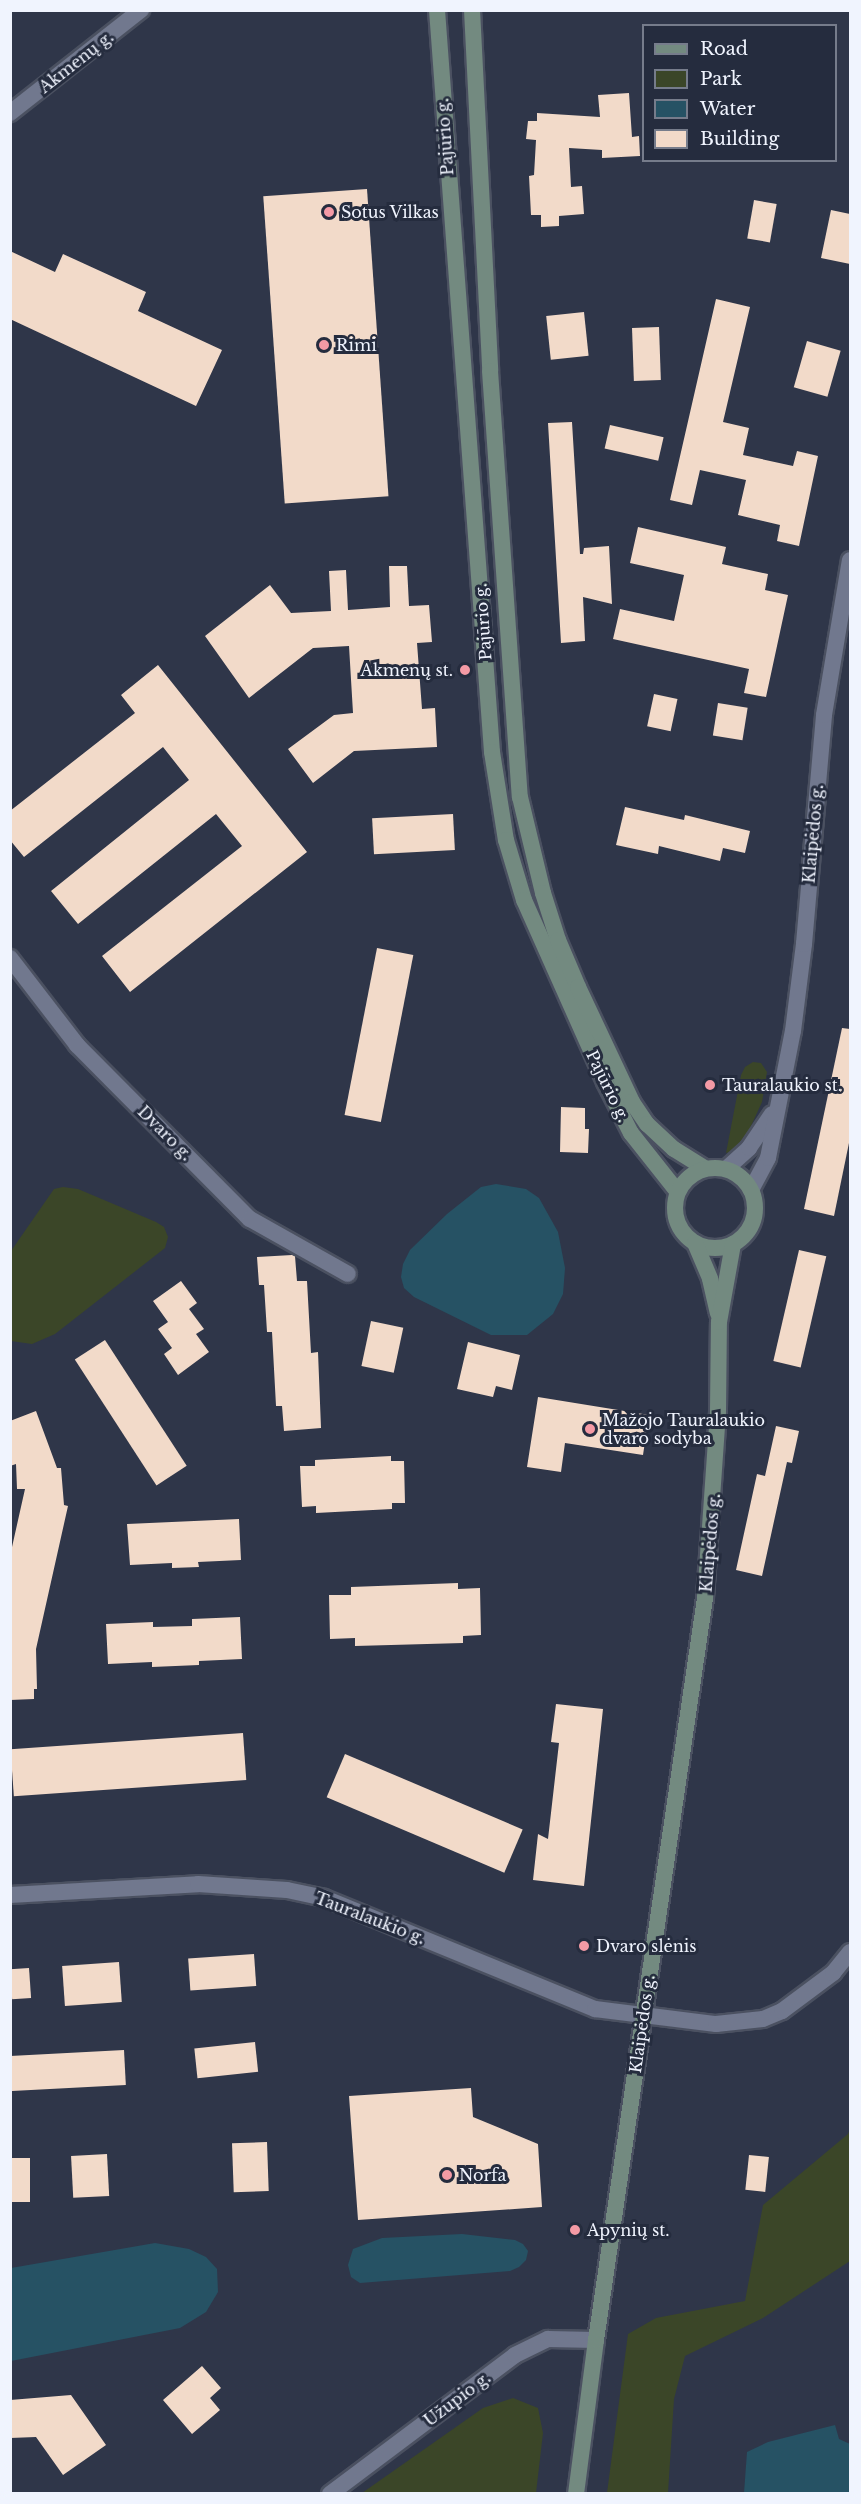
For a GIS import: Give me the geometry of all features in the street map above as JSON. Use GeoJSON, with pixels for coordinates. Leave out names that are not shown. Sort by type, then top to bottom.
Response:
{"type":"FeatureCollection","features":[{"type":"Feature","properties":{"kind":"main road","name":"Pajūrio g."},"geometry":{"type":"LineString","coordinates":[[437,10],[492,752],[506,840],[528,910],[605,1082],[631,1133],[678,1191]]}},
{"type":"Feature","properties":{"kind":"main road","name":"Pajūrio g."},"geometry":{"type":"LineString","coordinates":[[472,10],[490,371],[522,806],[543,893],[558,940],[632,1102],[646,1124],[674,1149],[705,1168],[726,1169]]}},
{"type":"Feature","properties":{"kind":"main road"},"geometry":{"type":"LineString","coordinates":[[705,1168],[694,1173],[678,1191],[675,1215],[686,1236],[694,1243],[707,1248],[720,1248],[733,1244],[743,1237],[752,1221],[754,1202],[751,1190],[736,1174],[726,1169]]}},
{"type":"Feature","properties":{"kind":"main road"},"geometry":{"type":"LineString","coordinates":[[694,1243],[710,1279],[719,1322]]}},
{"type":"Feature","properties":{"kind":"main road"},"geometry":{"type":"LineString","coordinates":[[719,1322],[733,1244]]}},
{"type":"Feature","properties":{"kind":"main road","name":"Klaipėdos g."},"geometry":{"type":"LineString","coordinates":[[576,2493],[596,2340],[705,1599],[718,1411],[719,1322]]}},
{"type":"Feature","properties":{"kind":"street","name":"Akmenų g."},"geometry":{"type":"LineString","coordinates":[[10,113],[141,10]]}},
{"type":"Feature","properties":{"kind":"street","name":"Klaipėdos g."},"geometry":{"type":"LineString","coordinates":[[751,1190],[768,1158],[776,1108],[793,1031],[804,944],[824,715],[850,560]]}},
{"type":"Feature","properties":{"kind":"street","name":"Dvaro g."},"geometry":{"type":"LineString","coordinates":[[10,958],[77,1045],[250,1219],[348,1274]]}},
{"type":"Feature","properties":{"kind":"street","name":"Klaipėdos g."},"geometry":{"type":"LineString","coordinates":[[726,1169],[749,1148],[776,1108]]}},
{"type":"Feature","properties":{"kind":"street","name":"Tauralaukio g."},"geometry":{"type":"LineString","coordinates":[[10,1895],[198,1884],[287,1890],[324,1898],[595,2009],[643,2017],[716,2024],[762,2019],[782,2011],[808,1994],[833,1973],[850,1952]]}},
{"type":"Feature","properties":{"kind":"street","name":"Užupio g."},"geometry":{"type":"LineString","coordinates":[[330,2493],[515,2355],[548,2339],[596,2340]]}},
{"type":"Feature","properties":{"kind":"green space"},"geometry":{"type":"Polygon","coordinates":[[[753,1062],[761,1063],[767,1072],[762,1102],[746,1137],[733,1151],[726,1153],[741,1075],[745,1067],[753,1062]]]}},
{"type":"Feature","properties":{"kind":"green space"},"geometry":{"type":"Polygon","coordinates":[[[63,1187],[78,1189],[156,1222],[164,1227],[168,1237],[165,1248],[55,1334],[32,1344],[11,1341],[11,1251],[54,1189],[63,1187]]]}},
{"type":"Feature","properties":{"kind":"green space"},"geometry":{"type":"Polygon","coordinates":[[[850,2129],[850,2261],[763,2318],[685,2356],[674,2399],[668,2493],[607,2493],[628,2334],[656,2318],[745,2301],[763,2205],[848,2134],[850,2129]]]}},
{"type":"Feature","properties":{"kind":"green space"},"geometry":{"type":"Polygon","coordinates":[[[513,2398],[538,2408],[543,2433],[536,2493],[362,2493],[483,2408],[513,2398]]]}},
{"type":"Feature","properties":{"kind":"water"},"geometry":{"type":"Polygon","coordinates":[[[496,1184],[526,1189],[539,1198],[558,1232],[565,1268],[563,1294],[553,1314],[527,1335],[491,1335],[414,1297],[404,1288],[401,1277],[403,1264],[410,1250],[447,1214],[481,1187],[496,1184]]]}},
{"type":"Feature","properties":{"kind":"water"},"geometry":{"type":"Polygon","coordinates":[[[462,2234],[515,2240],[523,2244],[528,2251],[526,2260],[519,2267],[510,2271],[360,2283],[351,2277],[348,2265],[353,2249],[382,2238],[462,2234]]]}},
{"type":"Feature","properties":{"kind":"water"},"geometry":{"type":"Polygon","coordinates":[[[155,2243],[189,2249],[206,2257],[217,2269],[218,2292],[206,2312],[180,2328],[11,2361],[11,2268],[155,2243]]]}},
{"type":"Feature","properties":{"kind":"water"},"geometry":{"type":"Polygon","coordinates":[[[835,2425],[839,2439],[850,2444],[850,2493],[744,2493],[747,2452],[768,2442],[835,2425]]]}},
{"type":"Feature","properties":{"kind":"building"},"geometry":{"type":"Polygon","coordinates":[[[629,93],[632,137],[639,136],[640,156],[602,158],[602,150],[569,148],[571,187],[582,186],[584,214],[559,216],[559,226],[541,227],[541,215],[531,215],[529,176],[534,175],[536,140],[526,139],[528,121],[537,121],[537,113],[600,117],[598,95],[629,93]]]}},
{"type":"Feature","properties":{"kind":"building","name":"Rimi"},"geometry":{"type":"Polygon","coordinates":[[[367,189],[388,496],[285,504],[263,196],[367,189]]]}},
{"type":"Feature","properties":{"kind":"building"},"geometry":{"type":"Polygon","coordinates":[[[754,200],[777,204],[770,242],[747,238],[754,200]]]}},
{"type":"Feature","properties":{"kind":"building"},"geometry":{"type":"Polygon","coordinates":[[[831,210],[850,214],[850,264],[821,258],[831,210]]]}},
{"type":"Feature","properties":{"kind":"building"},"geometry":{"type":"Polygon","coordinates":[[[10,251],[55,272],[63,254],[146,292],[138,311],[222,350],[196,406],[10,319],[10,251]]]}},
{"type":"Feature","properties":{"kind":"building"},"geometry":{"type":"Polygon","coordinates":[[[716,299],[750,307],[723,422],[749,428],[743,455],[793,466],[797,451],[818,456],[799,546],[777,541],[780,525],[738,515],[746,480],[700,470],[692,505],[670,500],[716,299]]]}},
{"type":"Feature","properties":{"kind":"building"},"geometry":{"type":"Polygon","coordinates":[[[584,312],[589,356],[551,360],[546,316],[584,312]]]}},
{"type":"Feature","properties":{"kind":"building"},"geometry":{"type":"Polygon","coordinates":[[[659,327],[661,380],[634,381],[632,328],[659,327]]]}},
{"type":"Feature","properties":{"kind":"building"},"geometry":{"type":"Polygon","coordinates":[[[807,341],[841,351],[827,397],[794,387],[807,341]]]}},
{"type":"Feature","properties":{"kind":"building"},"geometry":{"type":"Polygon","coordinates":[[[572,422],[580,554],[583,554],[584,548],[609,546],[612,604],[583,597],[585,641],[561,643],[548,423],[572,422]]]}},
{"type":"Feature","properties":{"kind":"building"},"geometry":{"type":"Polygon","coordinates":[[[610,425],[664,437],[658,461],[605,448],[610,425]]]}},
{"type":"Feature","properties":{"kind":"building"},"geometry":{"type":"Polygon","coordinates":[[[638,527],[726,547],[722,564],[768,574],[765,590],[788,595],[766,697],[744,693],[749,669],[613,639],[620,609],[674,621],[684,575],[630,563],[638,527]]]}},
{"type":"Feature","properties":{"kind":"building"},"geometry":{"type":"Polygon","coordinates":[[[389,566],[407,566],[409,606],[429,605],[432,642],[417,643],[422,709],[435,708],[437,747],[354,751],[313,783],[288,749],[334,715],[353,713],[349,646],[313,648],[249,698],[205,636],[270,585],[291,613],[331,611],[329,571],[346,570],[348,610],[390,607],[389,566]]]}},
{"type":"Feature","properties":{"kind":"building"},"geometry":{"type":"Polygon","coordinates":[[[158,665],[307,852],[130,992],[102,956],[242,846],[216,814],[78,924],[51,891],[189,780],[163,747],[24,857],[10,840],[10,811],[135,713],[121,695],[158,665]]]}},
{"type":"Feature","properties":{"kind":"building"},"geometry":{"type":"Polygon","coordinates":[[[654,694],[677,699],[671,731],[647,726],[654,694]]]}},
{"type":"Feature","properties":{"kind":"building"},"geometry":{"type":"Polygon","coordinates":[[[718,703],[748,708],[742,740],[713,736],[718,703]]]}},
{"type":"Feature","properties":{"kind":"building"},"geometry":{"type":"Polygon","coordinates":[[[625,807],[684,820],[685,815],[750,831],[745,853],[723,848],[720,861],[659,846],[658,854],[616,845],[625,807]]]}},
{"type":"Feature","properties":{"kind":"building"},"geometry":{"type":"Polygon","coordinates":[[[453,814],[455,850],[374,854],[372,818],[453,814]]]}},
{"type":"Feature","properties":{"kind":"building"},"geometry":{"type":"Polygon","coordinates":[[[377,948],[413,955],[381,1122],[345,1115],[377,948]]]}},
{"type":"Feature","properties":{"kind":"building"},"geometry":{"type":"Polygon","coordinates":[[[842,1028],[850,1029],[850,1138],[834,1216],[804,1209],[842,1028]]]}},
{"type":"Feature","properties":{"kind":"building"},"geometry":{"type":"Polygon","coordinates":[[[561,1107],[585,1108],[585,1129],[589,1129],[588,1153],[560,1152],[561,1107]]]}},
{"type":"Feature","properties":{"kind":"building"},"geometry":{"type":"Polygon","coordinates":[[[799,1250],[826,1256],[801,1367],[773,1361],[799,1250]]]}},
{"type":"Feature","properties":{"kind":"building"},"geometry":{"type":"Polygon","coordinates":[[[295,1256],[297,1281],[307,1281],[311,1353],[318,1352],[321,1428],[284,1431],[282,1406],[276,1406],[272,1332],[267,1332],[264,1285],[259,1285],[257,1257],[295,1256]]]}},
{"type":"Feature","properties":{"kind":"building"},"geometry":{"type":"Polygon","coordinates":[[[181,1281],[197,1303],[189,1309],[204,1329],[196,1334],[209,1352],[178,1375],[164,1354],[172,1348],[158,1329],[168,1322],[153,1301],[181,1281]]]}},
{"type":"Feature","properties":{"kind":"building"},"geometry":{"type":"Polygon","coordinates":[[[371,1321],[403,1328],[394,1373],[361,1366],[371,1321]]]}},
{"type":"Feature","properties":{"kind":"building"},"geometry":{"type":"Polygon","coordinates":[[[105,1340],[187,1466],[157,1485],[75,1360],[105,1340]]]}},
{"type":"Feature","properties":{"kind":"building"},"geometry":{"type":"Polygon","coordinates":[[[468,1342],[520,1355],[512,1390],[496,1386],[493,1397],[457,1389],[468,1342]]]}},
{"type":"Feature","properties":{"kind":"building","name":"Mažojo Tauralaukio dvaro sodyba"},"geometry":{"type":"Polygon","coordinates":[[[538,1397],[649,1415],[643,1455],[565,1443],[561,1472],[527,1467],[538,1397]]]}},
{"type":"Feature","properties":{"kind":"building"},"geometry":{"type":"Polygon","coordinates":[[[36,1411],[57,1468],[61,1468],[64,1505],[68,1506],[36,1649],[37,1689],[34,1689],[34,1699],[10,1700],[10,1556],[25,1489],[17,1489],[16,1464],[10,1466],[10,1421],[36,1411]]]}},
{"type":"Feature","properties":{"kind":"building"},"geometry":{"type":"Polygon","coordinates":[[[776,1426],[799,1431],[792,1463],[787,1462],[762,1576],[736,1570],[757,1474],[765,1476],[776,1426]]]}},
{"type":"Feature","properties":{"kind":"building"},"geometry":{"type":"Polygon","coordinates":[[[391,1456],[391,1461],[404,1461],[405,1503],[392,1503],[392,1509],[316,1513],[316,1506],[302,1507],[300,1466],[315,1466],[315,1460],[391,1456]]]}},
{"type":"Feature","properties":{"kind":"building"},"geometry":{"type":"Polygon","coordinates":[[[239,1519],[241,1560],[198,1562],[199,1567],[172,1568],[172,1563],[130,1565],[127,1524],[239,1519]]]}},
{"type":"Feature","properties":{"kind":"building"},"geometry":{"type":"Polygon","coordinates":[[[458,1583],[458,1589],[480,1588],[481,1635],[463,1636],[463,1643],[355,1646],[355,1638],[330,1639],[329,1595],[351,1595],[351,1587],[458,1583]]]}},
{"type":"Feature","properties":{"kind":"building"},"geometry":{"type":"Polygon","coordinates":[[[240,1617],[242,1659],[199,1661],[199,1665],[152,1667],[152,1662],[108,1664],[106,1624],[153,1622],[153,1627],[192,1626],[192,1619],[240,1617]]]}},
{"type":"Feature","properties":{"kind":"building"},"geometry":{"type":"Polygon","coordinates":[[[556,1704],[603,1709],[584,1886],[533,1880],[538,1834],[548,1839],[559,1743],[551,1742],[556,1704]]]}},
{"type":"Feature","properties":{"kind":"building"},"geometry":{"type":"Polygon","coordinates":[[[243,1733],[246,1780],[14,1796],[11,1749],[243,1733]]]}},
{"type":"Feature","properties":{"kind":"building"},"geometry":{"type":"Polygon","coordinates":[[[345,1754],[523,1829],[504,1873],[327,1797],[345,1754]]]}},
{"type":"Feature","properties":{"kind":"building"},"geometry":{"type":"Polygon","coordinates":[[[254,1954],[256,1986],[190,1991],[188,1959],[254,1954]]]}},
{"type":"Feature","properties":{"kind":"building"},"geometry":{"type":"Polygon","coordinates":[[[119,1962],[122,2002],[65,2006],[62,1966],[119,1962]]]}},
{"type":"Feature","properties":{"kind":"building"},"geometry":{"type":"Polygon","coordinates":[[[29,1968],[31,1998],[12,1999],[10,1969],[29,1968]]]}},
{"type":"Feature","properties":{"kind":"building"},"geometry":{"type":"Polygon","coordinates":[[[255,2042],[258,2072],[197,2078],[194,2048],[255,2042]]]}},
{"type":"Feature","properties":{"kind":"building"},"geometry":{"type":"Polygon","coordinates":[[[124,2050],[126,2085],[12,2091],[10,2056],[124,2050]]]}},
{"type":"Feature","properties":{"kind":"building","name":"Norfa"},"geometry":{"type":"Polygon","coordinates":[[[471,2088],[473,2117],[538,2144],[542,2207],[358,2220],[349,2096],[471,2088]]]}},
{"type":"Feature","properties":{"kind":"building"},"geometry":{"type":"Polygon","coordinates":[[[267,2142],[269,2191],[234,2192],[232,2143],[267,2142]]]}},
{"type":"Feature","properties":{"kind":"building"},"geometry":{"type":"Polygon","coordinates":[[[107,2154],[109,2196],[73,2198],[71,2156],[107,2154]]]}},
{"type":"Feature","properties":{"kind":"building"},"geometry":{"type":"Polygon","coordinates":[[[749,2155],[769,2157],[765,2192],[745,2190],[749,2155]]]}},
{"type":"Feature","properties":{"kind":"building"},"geometry":{"type":"Polygon","coordinates":[[[10,2158],[30,2158],[30,2202],[10,2202],[10,2158]]]}},
{"type":"Feature","properties":{"kind":"building"},"geometry":{"type":"Polygon","coordinates":[[[202,2366],[221,2388],[210,2398],[220,2410],[192,2434],[163,2400],[202,2366]]]}},
{"type":"Feature","properties":{"kind":"building"},"geometry":{"type":"Polygon","coordinates":[[[71,2395],[106,2445],[63,2475],[36,2437],[10,2438],[10,2400],[71,2395]]]}},
{"type":"Feature","properties":{"kind":"place","name":"Sotus Vilkas"},"geometry":{"type":"Point","coordinates":[329,212]}},
{"type":"Feature","properties":{"kind":"place","name":"Rimi"},"geometry":{"type":"Point","coordinates":[324,345]}},
{"type":"Feature","properties":{"kind":"place","name":"Akmenų st."},"geometry":{"type":"Point","coordinates":[465,670]}},
{"type":"Feature","properties":{"kind":"place","name":"Tauralaukio st."},"geometry":{"type":"Point","coordinates":[710,1085]}},
{"type":"Feature","properties":{"kind":"place","name":"Mažojo Tauralaukio dvaro sodyba"},"geometry":{"type":"Point","coordinates":[590,1429]}},
{"type":"Feature","properties":{"kind":"place","name":"Dvaro slėnis"},"geometry":{"type":"Point","coordinates":[584,1946]}},
{"type":"Feature","properties":{"kind":"place","name":"Norfa"},"geometry":{"type":"Point","coordinates":[447,2175]}},
{"type":"Feature","properties":{"kind":"place","name":"Apynių st."},"geometry":{"type":"Point","coordinates":[575,2230]}}]}
